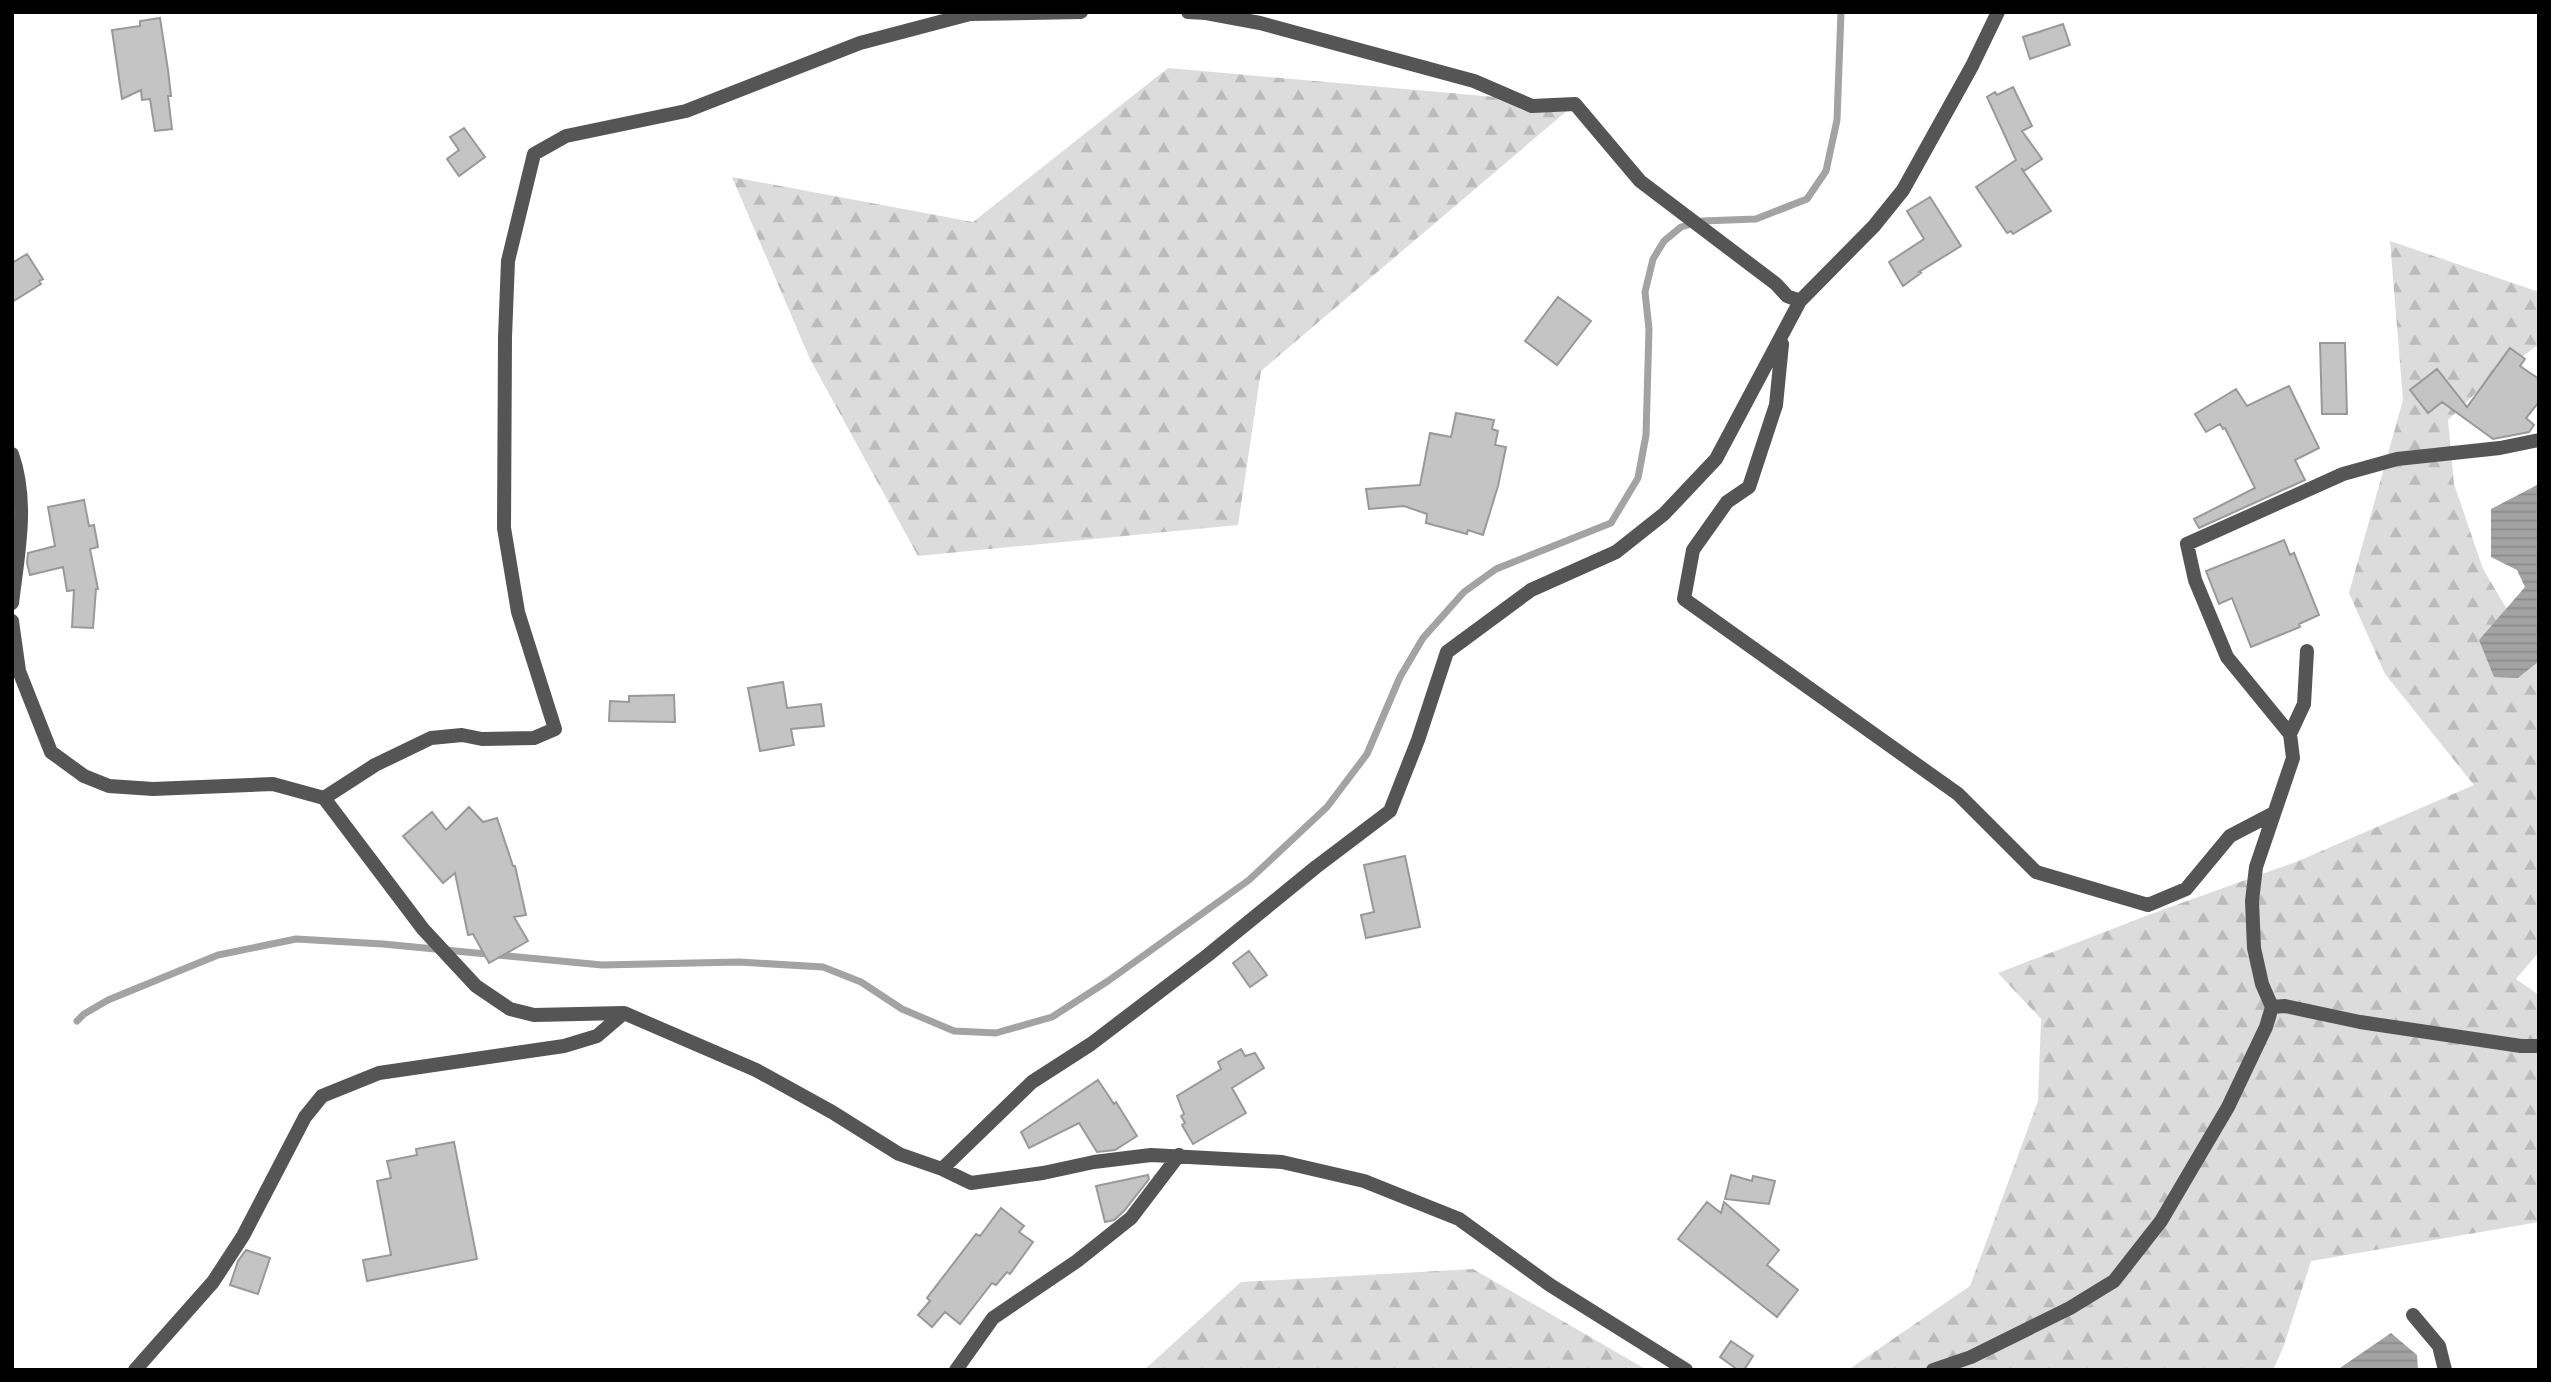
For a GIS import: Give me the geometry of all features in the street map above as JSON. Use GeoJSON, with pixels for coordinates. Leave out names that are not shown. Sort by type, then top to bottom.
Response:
{"type":"FeatureCollection","features":[{"type":"Feature","properties":{"kind":"street"},"geometry":{"type":"LineString","coordinates":[[324,798],[375,765],[431,738],[462,735],[482,739],[534,738],[555,729],[518,612],[504,528],[508,261],[534,154],[566,136],[686,111],[872,39],[970,14],[1081,12]]}},
{"type":"Feature","properties":{"kind":"street"},"geometry":{"type":"LineString","coordinates":[[1188,12],[1261,23],[1474,81],[1532,106],[1575,104],[1640,181],[1776,284],[1787,296],[1800,301]]}},
{"type":"Feature","properties":{"kind":"street"},"geometry":{"type":"LineString","coordinates":[[942,1169],[1032,1082],[1123,1020],[1390,811],[1418,740],[1447,652],[1531,590],[1616,552],[1664,514],[1716,459],[1800,301],[1874,226],[1903,190],[1972,66],[1998,12]]}},
{"type":"Feature","properties":{"kind":"street"},"geometry":{"type":"LineString","coordinates":[[1782,336],[1776,405],[1749,487],[1727,502],[1693,550],[1684,599],[1958,794],[2036,872],[2148,905],[2186,889],[2230,836],[2274,813]]}},
{"type":"Feature","properties":{"kind":"street"},"geometry":{"type":"LineString","coordinates":[[2290,734],[2227,657],[2195,580],[2188,544],[2343,474],[2397,459],[2500,448],[2539,440]]}},
{"type":"Feature","properties":{"kind":"street"},"geometry":{"type":"LineString","coordinates":[[12,454],[19,474],[22,521],[12,603]]}},
{"type":"Feature","properties":{"kind":"street"},"geometry":{"type":"LineString","coordinates":[[12,621],[19,671],[51,752],[84,776],[109,786],[153,789],[273,784],[324,798],[423,929],[476,986],[510,1009],[534,1015],[624,1013],[756,1070],[832,1112],[899,1154],[942,1169],[971,1183],[1152,1155],[1282,1162],[1364,1181],[1459,1219],[1550,1285],[1686,1370]]}},
{"type":"Feature","properties":{"kind":"street"},"geometry":{"type":"LineString","coordinates":[[1933,1370],[1971,1357],[2070,1308],[2114,1281],[2161,1221],[2228,1107],[2266,1027],[2272,1007],[2262,984],[2254,947],[2252,901],[2256,867],[2292,758],[2290,734],[2304,704],[2307,651]]}},
{"type":"Feature","properties":{"kind":"street"},"geometry":{"type":"LineString","coordinates":[[2272,1007],[2285,1006],[2360,1022],[2521,1046],[2539,1046]]}},
{"type":"Feature","properties":{"kind":"street"},"geometry":{"type":"LineString","coordinates":[[135,1370],[213,1282],[243,1236],[305,1117],[322,1096],[379,1073],[565,1046],[597,1036],[624,1013]]}},
{"type":"Feature","properties":{"kind":"street"},"geometry":{"type":"LineString","coordinates":[[956,1370],[993,1318],[1077,1261],[1131,1218],[1179,1155]]}},
{"type":"Feature","properties":{"kind":"street"},"geometry":{"type":"LineString","coordinates":[[2413,1315],[2439,1346],[2445,1370]]}},
{"type":"Feature","properties":{"kind":"green space"},"geometry":{"type":"Polygon","coordinates":[[[1168,68],[1575,104],[1261,371],[1238,525],[918,556],[810,359],[732,177],[973,222],[1168,68]]]}},
{"type":"Feature","properties":{"kind":"green space"},"geometry":{"type":"Polygon","coordinates":[[[2390,241],[2539,292],[2539,344],[2481,388],[2448,420],[2454,484],[2483,569],[2514,621],[2539,621],[2539,952],[2516,979],[2539,995],[2539,1222],[2311,1261],[2283,1348],[2273,1370],[1848,1370],[1970,1286],[2038,1101],[2041,1019],[1998,973],[2296,862],[2474,785],[2385,674],[2349,593],[2403,400],[2390,241]]]}},
{"type":"Feature","properties":{"kind":"green space"},"geometry":{"type":"Polygon","coordinates":[[[1473,1269],[1647,1370],[1144,1370],[1241,1282],[1473,1269]]]}},
{"type":"Feature","properties":{"kind":"shaded area"},"geometry":{"type":"Polygon","coordinates":[[[2539,484],[2539,661],[2518,678],[2494,677],[2479,640],[2525,587],[2517,570],[2491,557],[2491,509],[2539,484]]]}},
{"type":"Feature","properties":{"kind":"shaded area"},"geometry":{"type":"Polygon","coordinates":[[[2391,1333],[2417,1355],[2418,1370],[2337,1370],[2391,1333]]]}},
{"type":"Feature","properties":{"kind":"building"},"geometry":{"type":"Polygon","coordinates":[[[160,18],[171,96],[168,96],[172,129],[155,131],[150,99],[142,100],[141,90],[122,99],[112,30],[140,26],[140,21],[160,18]]]}},
{"type":"Feature","properties":{"kind":"building"},"geometry":{"type":"Polygon","coordinates":[[[2063,24],[2070,45],[2030,59],[2023,37],[2063,24]]]}},
{"type":"Feature","properties":{"kind":"building"},"geometry":{"type":"Polygon","coordinates":[[[2013,87],[2032,126],[2022,131],[2042,159],[2024,171],[2021,168],[2051,211],[2013,234],[2011,231],[2007,233],[1976,187],[2016,160],[1987,97],[2013,87]]]}},
{"type":"Feature","properties":{"kind":"building"},"geometry":{"type":"Polygon","coordinates":[[[464,128],[485,157],[459,176],[447,159],[459,150],[450,137],[464,128]]]}},
{"type":"Feature","properties":{"kind":"building"},"geometry":{"type":"Polygon","coordinates":[[[1930,197],[1961,246],[1919,272],[1921,273],[1903,286],[1889,262],[1924,239],[1907,211],[1930,197]]]}},
{"type":"Feature","properties":{"kind":"building"},"geometry":{"type":"Polygon","coordinates":[[[27,254],[43,279],[39,281],[41,284],[12,302],[12,263],[27,254]]]}},
{"type":"Feature","properties":{"kind":"building"},"geometry":{"type":"Polygon","coordinates":[[[1558,297],[1591,321],[1557,365],[1525,341],[1558,297]]]}},
{"type":"Feature","properties":{"kind":"building"},"geometry":{"type":"Polygon","coordinates":[[[2320,343],[2345,343],[2347,414],[2322,414],[2320,343]]]}},
{"type":"Feature","properties":{"kind":"building"},"geometry":{"type":"Polygon","coordinates":[[[2510,348],[2525,359],[2520,366],[2539,379],[2539,402],[2526,418],[2534,425],[2529,432],[2493,439],[2442,402],[2428,413],[2410,390],[2437,369],[2467,407],[2510,348]]]}},
{"type":"Feature","properties":{"kind":"building"},"geometry":{"type":"Polygon","coordinates":[[[2289,386],[2319,448],[2295,460],[2305,480],[2199,528],[2194,519],[2255,488],[2225,428],[2220,424],[2206,432],[2195,414],[2236,389],[2247,406],[2289,386]]]}},
{"type":"Feature","properties":{"kind":"building"},"geometry":{"type":"Polygon","coordinates":[[[1456,413],[1494,420],[1492,429],[1498,431],[1495,445],[1506,447],[1498,486],[1483,535],[1468,530],[1467,534],[1426,523],[1427,514],[1404,506],[1369,509],[1366,489],[1420,485],[1430,433],[1451,437],[1456,413]]]}},
{"type":"Feature","properties":{"kind":"building"},"geometry":{"type":"Polygon","coordinates":[[[84,500],[89,526],[94,525],[98,547],[90,549],[98,589],[93,628],[72,627],[74,590],[67,591],[63,567],[30,575],[27,563],[28,553],[55,546],[48,507],[84,500]]]}},
{"type":"Feature","properties":{"kind":"building"},"geometry":{"type":"Polygon","coordinates":[[[2284,540],[2290,555],[2294,553],[2319,615],[2299,624],[2300,627],[2251,647],[2232,598],[2219,604],[2206,571],[2284,540]]]}},
{"type":"Feature","properties":{"kind":"building"},"geometry":{"type":"Polygon","coordinates":[[[783,682],[787,708],[821,704],[824,726],[791,729],[794,745],[760,751],[748,688],[783,682]]]}},
{"type":"Feature","properties":{"kind":"building"},"geometry":{"type":"Polygon","coordinates":[[[674,695],[675,722],[609,721],[610,701],[629,702],[629,696],[674,695]]]}},
{"type":"Feature","properties":{"kind":"building"},"geometry":{"type":"Polygon","coordinates":[[[469,807],[483,822],[497,818],[515,866],[526,915],[514,917],[528,941],[489,963],[473,934],[468,935],[455,873],[443,883],[403,836],[432,812],[446,830],[469,807]]]}},
{"type":"Feature","properties":{"kind":"building"},"geometry":{"type":"Polygon","coordinates":[[[1405,856],[1420,927],[1366,938],[1361,915],[1374,912],[1364,865],[1405,856]]]}},
{"type":"Feature","properties":{"kind":"building"},"geometry":{"type":"Polygon","coordinates":[[[1249,951],[1267,975],[1250,987],[1233,963],[1249,951]]]}},
{"type":"Feature","properties":{"kind":"building"},"geometry":{"type":"Polygon","coordinates":[[[1241,1049],[1245,1056],[1255,1053],[1264,1068],[1232,1088],[1246,1113],[1193,1144],[1182,1125],[1185,1123],[1181,1116],[1184,1114],[1177,1096],[1221,1069],[1218,1062],[1241,1049]]]}},
{"type":"Feature","properties":{"kind":"building"},"geometry":{"type":"Polygon","coordinates":[[[1098,1080],[1114,1104],[1116,1102],[1137,1136],[1115,1150],[1097,1152],[1079,1123],[1029,1148],[1021,1132],[1098,1080]]]}},
{"type":"Feature","properties":{"kind":"building"},"geometry":{"type":"Polygon","coordinates":[[[454,1142],[477,1259],[367,1281],[363,1260],[391,1255],[377,1181],[391,1178],[387,1161],[417,1155],[416,1149],[454,1142]]]}},
{"type":"Feature","properties":{"kind":"building"},"geometry":{"type":"Polygon","coordinates":[[[1148,1175],[1149,1179],[1124,1211],[1114,1220],[1105,1222],[1096,1186],[1148,1175]]]}},
{"type":"Feature","properties":{"kind":"building"},"geometry":{"type":"Polygon","coordinates":[[[1731,1175],[1752,1181],[1753,1176],[1775,1181],[1769,1204],[1725,1199],[1731,1175]]]}},
{"type":"Feature","properties":{"kind":"building"},"geometry":{"type":"Polygon","coordinates":[[[1707,1202],[1721,1213],[1724,1202],[1779,1250],[1767,1265],[1798,1290],[1777,1317],[1678,1239],[1707,1202]]]}},
{"type":"Feature","properties":{"kind":"building"},"geometry":{"type":"Polygon","coordinates":[[[1001,1208],[1024,1226],[1019,1232],[1033,1242],[1010,1274],[1007,1272],[996,1285],[992,1283],[960,1324],[945,1312],[932,1327],[918,1315],[930,1301],[927,1298],[976,1234],[980,1236],[1001,1208]]]}},
{"type":"Feature","properties":{"kind":"building"},"geometry":{"type":"Polygon","coordinates":[[[246,1250],[270,1258],[258,1294],[230,1285],[238,1261],[246,1250]]]}},
{"type":"Feature","properties":{"kind":"building"},"geometry":{"type":"Polygon","coordinates":[[[1731,1341],[1753,1356],[1744,1370],[1738,1370],[1720,1357],[1731,1341]]]}},
{"type":"Feature","properties":{"kind":"waterway"},"geometry":{"type":"LineString","coordinates":[[77,1021],[108,1000],[218,955],[296,939],[383,944],[602,965],[739,962],[823,967],[861,982],[902,1009],[954,1031],[996,1033],[1052,1017],[1108,981],[1249,880],[1327,807],[1367,754],[1400,677],[1423,638],[1464,592],[1496,569],[1611,523],[1638,478],[1646,435],[1649,329],[1645,292],[1653,259],[1664,241],[1681,227],[1702,221],[1756,219],[1807,199],[1826,171],[1837,120],[1841,12]]}}]}
